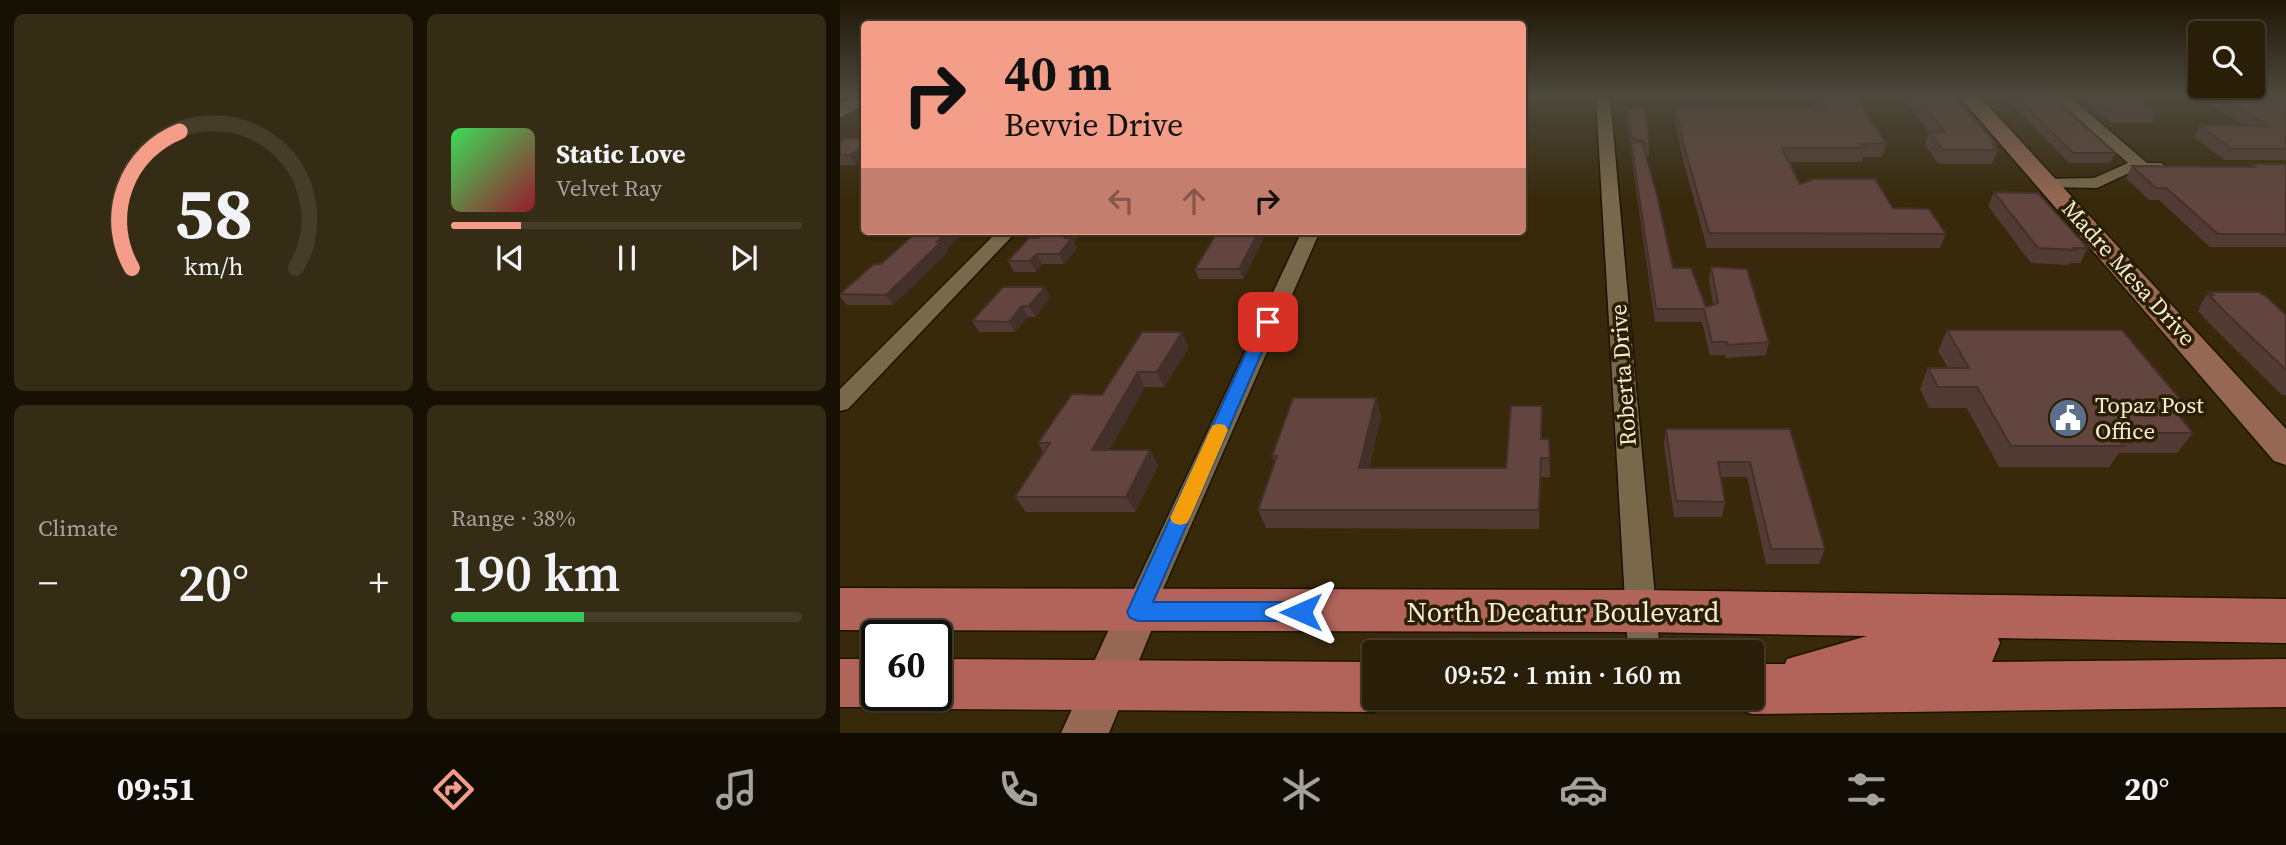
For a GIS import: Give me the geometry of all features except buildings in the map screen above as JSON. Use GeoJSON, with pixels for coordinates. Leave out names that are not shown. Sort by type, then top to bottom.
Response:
{"type":"FeatureCollection","features":[{"type":"Feature","properties":{"kind":"main road","name":"North Decatur Boulevard"},"geometry":{"type":"LineString","coordinates":[[840,610],[1138,612],[1642,632],[1966,615],[2286,621]]}},
{"type":"Feature","properties":{"kind":"main road"},"geometry":{"type":"LineString","coordinates":[[1764,687],[1868,659],[1955,660],[1971,654],[1976,643],[1966,615]]}},
{"type":"Feature","properties":{"kind":"main road"},"geometry":{"type":"LineString","coordinates":[[840,683],[861,683]]}},
{"type":"Feature","properties":{"kind":"main road"},"geometry":{"type":"LineString","coordinates":[[1764,689],[2286,683]]}},
{"type":"Feature","properties":{"kind":"main road"},"geometry":{"type":"LineString","coordinates":[[952,684],[1362,687]]}},
{"type":"Feature","properties":{"kind":"street","name":"Roberta Drive"},"geometry":{"type":"LineString","coordinates":[[1605,131],[1642,632]]}},
{"type":"Feature","properties":{"kind":"street","name":"Madre Mesa Drive"},"geometry":{"type":"LineString","coordinates":[[2001,131],[2286,452]]}},
{"type":"Feature","properties":{"kind":"street"},"geometry":{"type":"LineString","coordinates":[[2101,131],[2143,168]]}},
{"type":"Feature","properties":{"kind":"street"},"geometry":{"type":"LineString","coordinates":[[2049,183],[2097,183],[2126,168],[2182,168]]}},
{"type":"Feature","properties":{"kind":"street"},"geometry":{"type":"LineString","coordinates":[[840,403],[1005,235]]}},
{"type":"Feature","properties":{"kind":"street"},"geometry":{"type":"LineString","coordinates":[[1085,733],[1309,235]]}},
{"type":"Feature","properties":{"kind":"slow traffic"},"geometry":{"type":"LineString","coordinates":[[1180,518],[1219,430]]}},
{"type":"Feature","properties":{"kind":"place","name":"Topaz Post Office"},"geometry":{"type":"Point","coordinates":[2068,418]}},
{"type":"Feature","properties":{"kind":"route"},"geometry":{"type":"LineString","coordinates":[[1268,322],[1138,612],[1301,612]]}}]}
